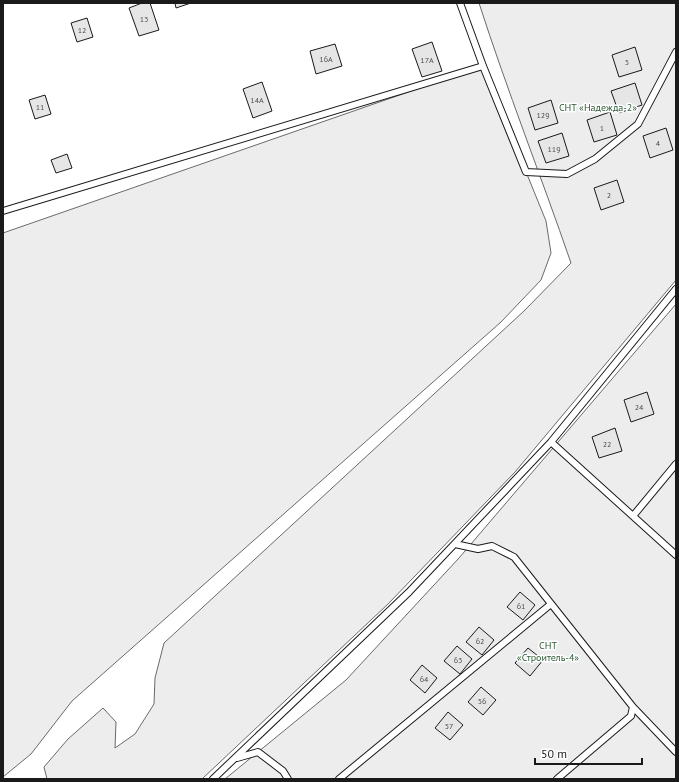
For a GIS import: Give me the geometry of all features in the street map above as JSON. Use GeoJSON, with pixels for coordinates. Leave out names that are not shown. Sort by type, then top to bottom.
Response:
{"type":"FeatureCollection","features":[{"type":"Feature","properties":{"kind":"lane"},"geometry":{"type":"LineString","coordinates":[[460,3],[483,66],[526,172],[567,174],[595,160],[638,124],[676,52]]}},
{"type":"Feature","properties":{"kind":"lane"},"geometry":{"type":"LineString","coordinates":[[3,211],[483,66]]}},
{"type":"Feature","properties":{"kind":"lane"},"geometry":{"type":"LineString","coordinates":[[213,779],[409,592],[455,544],[551,442],[676,289]]}},
{"type":"Feature","properties":{"kind":"lane"},"geometry":{"type":"LineString","coordinates":[[551,442],[676,555]]}},
{"type":"Feature","properties":{"kind":"lane"},"geometry":{"type":"LineString","coordinates":[[633,516],[676,464]]}},
{"type":"Feature","properties":{"kind":"lane"},"geometry":{"type":"LineString","coordinates":[[455,544],[478,549],[492,546],[514,557],[633,708],[676,752]]}},
{"type":"Feature","properties":{"kind":"lane"},"geometry":{"type":"LineString","coordinates":[[339,779],[551,604]]}},
{"type":"Feature","properties":{"kind":"lane"},"geometry":{"type":"LineString","coordinates":[[557,779],[631,716],[633,708]]}},
{"type":"Feature","properties":{"kind":"lane"},"geometry":{"type":"LineString","coordinates":[[236,758],[258,752],[283,771],[288,779]]}},
{"type":"Feature","properties":{"kind":"green space","name":"СНТ «Надежда-2»"},"geometry":{"type":"Polygon","coordinates":[[[479,3],[676,3],[676,280],[515,472],[388,604],[202,779],[47,779],[44,767],[68,739],[103,708],[116,722],[115,748],[135,734],[154,704],[155,678],[164,643],[524,311],[571,263],[479,3]]]}},
{"type":"Feature","properties":{"kind":"green space"},"geometry":{"type":"Polygon","coordinates":[[[483,66],[546,221],[551,253],[541,280],[501,322],[72,701],[31,754],[3,777],[3,233],[483,66]]]}},
{"type":"Feature","properties":{"kind":"green space","name":"СНТ «Строитель-4»"},"geometry":{"type":"Polygon","coordinates":[[[676,304],[676,779],[225,779],[346,680],[459,558],[676,304]]]}},
{"type":"Feature","properties":{"kind":"building"},"geometry":{"type":"Polygon","coordinates":[[[142,3],[150,3],[159,30],[139,36],[129,8],[142,3]]]}},
{"type":"Feature","properties":{"kind":"building"},"geometry":{"type":"Polygon","coordinates":[[[175,3],[191,3],[176,8],[175,3]]]}},
{"type":"Feature","properties":{"kind":"building"},"geometry":{"type":"Polygon","coordinates":[[[87,18],[93,37],[77,42],[71,23],[87,18]]]}},
{"type":"Feature","properties":{"kind":"building"},"geometry":{"type":"Polygon","coordinates":[[[432,42],[442,71],[422,77],[412,49],[432,42]]]}},
{"type":"Feature","properties":{"kind":"building"},"geometry":{"type":"Polygon","coordinates":[[[335,44],[342,66],[316,74],[310,51],[335,44]]]}},
{"type":"Feature","properties":{"kind":"building"},"geometry":{"type":"Polygon","coordinates":[[[635,47],[642,70],[619,77],[612,55],[635,47]]]}},
{"type":"Feature","properties":{"kind":"building"},"geometry":{"type":"Polygon","coordinates":[[[262,82],[272,111],[253,118],[243,89],[262,82]]]}},
{"type":"Feature","properties":{"kind":"building"},"geometry":{"type":"Polygon","coordinates":[[[635,83],[642,105],[619,113],[611,91],[635,83]]]}},
{"type":"Feature","properties":{"kind":"building"},"geometry":{"type":"Polygon","coordinates":[[[45,95],[51,114],[35,119],[29,100],[45,95]]]}},
{"type":"Feature","properties":{"kind":"building"},"geometry":{"type":"Polygon","coordinates":[[[551,100],[558,123],[535,130],[528,108],[551,100]]]}},
{"type":"Feature","properties":{"kind":"building"},"geometry":{"type":"Polygon","coordinates":[[[610,112],[617,135],[594,142],[587,120],[610,112]]]}},
{"type":"Feature","properties":{"kind":"building"},"geometry":{"type":"Polygon","coordinates":[[[666,128],[673,150],[650,158],[643,136],[666,128]]]}},
{"type":"Feature","properties":{"kind":"building"},"geometry":{"type":"Polygon","coordinates":[[[562,133],[569,156],[546,163],[538,141],[562,133]]]}},
{"type":"Feature","properties":{"kind":"building"},"geometry":{"type":"Polygon","coordinates":[[[67,154],[72,168],[56,173],[51,160],[67,154]]]}},
{"type":"Feature","properties":{"kind":"building"},"geometry":{"type":"Polygon","coordinates":[[[617,180],[624,202],[601,210],[594,188],[617,180]]]}},
{"type":"Feature","properties":{"kind":"building"},"geometry":{"type":"Polygon","coordinates":[[[647,392],[654,414],[631,422],[624,400],[647,392]]]}},
{"type":"Feature","properties":{"kind":"building"},"geometry":{"type":"Polygon","coordinates":[[[615,428],[622,451],[599,458],[592,437],[615,428]]]}},
{"type":"Feature","properties":{"kind":"building"},"geometry":{"type":"Polygon","coordinates":[[[520,592],[535,605],[523,620],[507,607],[520,592]]]}},
{"type":"Feature","properties":{"kind":"building"},"geometry":{"type":"Polygon","coordinates":[[[479,627],[494,640],[482,655],[466,642],[479,627]]]}},
{"type":"Feature","properties":{"kind":"building"},"geometry":{"type":"Polygon","coordinates":[[[457,646],[472,659],[460,674],[444,661],[457,646]]]}},
{"type":"Feature","properties":{"kind":"building"},"geometry":{"type":"Polygon","coordinates":[[[528,648],[543,660],[530,676],[515,663],[528,648]]]}},
{"type":"Feature","properties":{"kind":"building"},"geometry":{"type":"Polygon","coordinates":[[[422,665],[437,678],[425,693],[410,680],[422,665]]]}},
{"type":"Feature","properties":{"kind":"building"},"geometry":{"type":"Polygon","coordinates":[[[481,687],[496,700],[483,715],[468,702],[481,687]]]}},
{"type":"Feature","properties":{"kind":"building"},"geometry":{"type":"Polygon","coordinates":[[[448,712],[463,725],[450,740],[435,728],[448,712]]]}}]}
